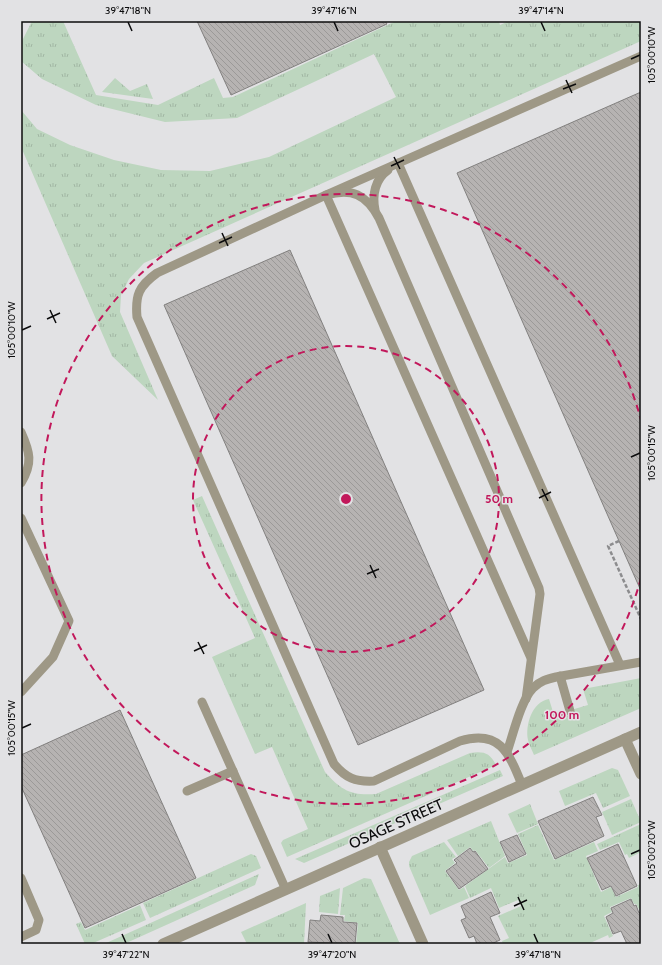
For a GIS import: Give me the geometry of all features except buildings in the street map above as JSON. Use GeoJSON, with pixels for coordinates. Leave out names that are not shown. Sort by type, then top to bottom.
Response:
{"type":"FeatureCollection","features":[{"type":"Feature","properties":{"kind":"street","name":"OSAGE STREET"},"geometry":{"type":"LineString","coordinates":[[163,944],[641,732]]}},
{"type":"Feature","properties":{"kind":"street"},"geometry":{"type":"LineString","coordinates":[[625,739],[641,774]]}},
{"type":"Feature","properties":{"kind":"street"},"geometry":{"type":"LineString","coordinates":[[380,847],[423,944]]}},
{"type":"Feature","properties":{"kind":"lane"},"geometry":{"type":"LineString","coordinates":[[522,785],[507,752],[498,744],[486,738],[473,738],[460,741],[374,781],[351,779],[342,773],[334,764],[137,317],[136,304],[139,291],[146,281],[157,273],[326,195],[641,56]]}},
{"type":"Feature","properties":{"kind":"lane"},"geometry":{"type":"LineString","coordinates":[[376,213],[374,196],[377,183],[384,173],[396,164]]}},
{"type":"Feature","properties":{"kind":"lane"},"geometry":{"type":"LineString","coordinates":[[396,164],[620,665]]}},
{"type":"Feature","properties":{"kind":"lane"},"geometry":{"type":"LineString","coordinates":[[326,195],[338,192],[351,192],[363,198],[373,206],[539,588],[540,594],[526,699]]}},
{"type":"Feature","properties":{"kind":"lane"},"geometry":{"type":"LineString","coordinates":[[326,195],[531,658]]}},
{"type":"Feature","properties":{"kind":"lane"},"geometry":{"type":"LineString","coordinates":[[21,432],[28,448],[30,461],[27,474],[21,483]]}},
{"type":"Feature","properties":{"kind":"lane"},"geometry":{"type":"LineString","coordinates":[[21,518],[68,621],[53,657],[21,692]]}},
{"type":"Feature","properties":{"kind":"lane"},"geometry":{"type":"LineString","coordinates":[[507,752],[526,699],[533,688],[543,680],[641,662]]}},
{"type":"Feature","properties":{"kind":"lane"},"geometry":{"type":"LineString","coordinates":[[560,676],[570,711]]}},
{"type":"Feature","properties":{"kind":"lane"},"geometry":{"type":"LineString","coordinates":[[202,702],[286,890]]}},
{"type":"Feature","properties":{"kind":"lane"},"geometry":{"type":"LineString","coordinates":[[187,791],[233,771]]}},
{"type":"Feature","properties":{"kind":"lane"},"geometry":{"type":"LineString","coordinates":[[21,878],[39,920],[36,930],[21,937]]}},
{"type":"Feature","properties":{"kind":"path"},"geometry":{"type":"LineString","coordinates":[[619,541],[608,546],[641,619]]}},
{"type":"Feature","properties":{"kind":"green space"},"geometry":{"type":"Polygon","coordinates":[[[32,21],[63,21],[96,95],[158,105],[214,78],[223,98],[233,97],[396,21],[499,21],[500,25],[509,21],[641,21],[641,41],[144,263],[129,279],[121,295],[120,312],[158,400],[112,356],[21,147],[21,110],[37,129],[70,145],[114,160],[161,170],[210,171],[269,157],[396,97],[374,54],[237,118],[165,122],[96,105],[42,79],[21,61],[21,43],[32,21]]]}},
{"type":"Feature","properties":{"kind":"green space"},"geometry":{"type":"Polygon","coordinates":[[[115,78],[130,91],[147,84],[153,99],[102,92],[115,78]]]}},
{"type":"Feature","properties":{"kind":"green space"},"geometry":{"type":"Polygon","coordinates":[[[202,496],[325,772],[336,783],[353,793],[376,794],[470,753],[479,752],[489,755],[496,765],[287,857],[281,843],[283,840],[308,829],[272,747],[255,754],[212,657],[255,638],[193,500],[202,496]]]}},
{"type":"Feature","properties":{"kind":"green space"},"geometry":{"type":"Polygon","coordinates":[[[641,678],[641,708],[534,755],[527,734],[529,721],[534,709],[543,701],[549,699],[554,715],[588,705],[583,689],[641,678]]]}},
{"type":"Feature","properties":{"kind":"green space"},"geometry":{"type":"Polygon","coordinates":[[[612,768],[618,770],[630,796],[603,808],[596,793],[565,806],[559,791],[612,768]]]}},
{"type":"Feature","properties":{"kind":"green space"},"geometry":{"type":"Polygon","coordinates":[[[500,770],[503,776],[304,863],[295,859],[500,770]]]}},
{"type":"Feature","properties":{"kind":"green space"},"geometry":{"type":"Polygon","coordinates":[[[631,799],[641,822],[612,835],[602,812],[631,799]]]}},
{"type":"Feature","properties":{"kind":"green space"},"geometry":{"type":"Polygon","coordinates":[[[530,804],[538,824],[517,833],[508,814],[530,804]]]}},
{"type":"Feature","properties":{"kind":"green space"},"geometry":{"type":"Polygon","coordinates":[[[491,821],[505,856],[489,868],[475,850],[473,851],[470,847],[458,856],[447,840],[491,821]]]}},
{"type":"Feature","properties":{"kind":"green space"},"geometry":{"type":"Polygon","coordinates":[[[641,824],[641,852],[629,858],[627,854],[625,855],[619,842],[600,850],[597,844],[641,824]]]}},
{"type":"Feature","properties":{"kind":"green space"},"geometry":{"type":"Polygon","coordinates":[[[538,825],[554,860],[594,842],[598,851],[586,856],[601,892],[611,887],[616,897],[638,887],[638,885],[641,884],[641,911],[636,904],[634,904],[631,898],[610,907],[612,912],[604,916],[613,936],[609,938],[608,935],[588,944],[503,944],[502,941],[509,938],[498,916],[521,906],[518,900],[499,908],[491,888],[470,898],[465,886],[505,857],[508,863],[527,855],[518,834],[538,825]]]}},
{"type":"Feature","properties":{"kind":"green space"},"geometry":{"type":"Polygon","coordinates":[[[444,842],[456,857],[452,859],[455,863],[445,871],[459,890],[464,887],[469,898],[430,915],[409,866],[409,862],[412,856],[444,842]]]}},
{"type":"Feature","properties":{"kind":"green space"},"geometry":{"type":"Polygon","coordinates":[[[251,854],[256,856],[261,868],[150,918],[143,903],[251,854]]]}},
{"type":"Feature","properties":{"kind":"green space"},"geometry":{"type":"Polygon","coordinates":[[[259,874],[255,885],[124,944],[104,944],[259,874]]]}},
{"type":"Feature","properties":{"kind":"green space"},"geometry":{"type":"Polygon","coordinates":[[[364,878],[371,879],[400,944],[356,944],[358,923],[344,921],[345,915],[340,915],[343,888],[364,878]]]}},
{"type":"Feature","properties":{"kind":"green space"},"geometry":{"type":"Polygon","coordinates":[[[340,888],[338,914],[319,912],[320,896],[340,888]]]}},
{"type":"Feature","properties":{"kind":"green space"},"geometry":{"type":"Polygon","coordinates":[[[306,903],[304,944],[247,944],[241,932],[306,903]]]}},
{"type":"Feature","properties":{"kind":"green space"},"geometry":{"type":"Polygon","coordinates":[[[140,905],[146,920],[91,944],[85,944],[76,924],[81,922],[85,930],[140,905]]]}}]}
